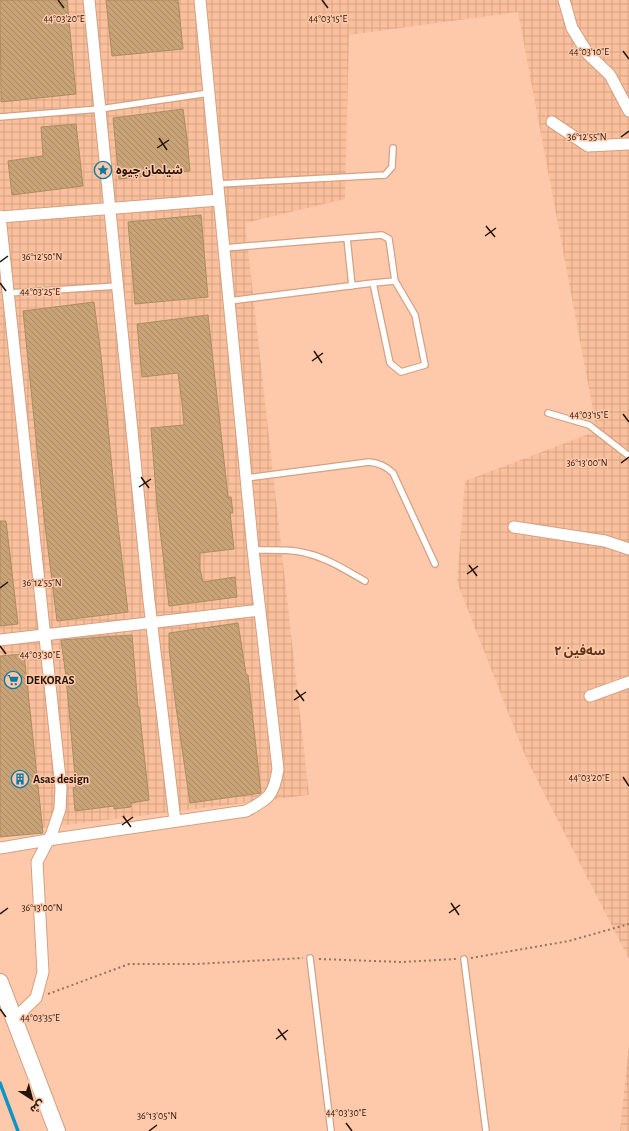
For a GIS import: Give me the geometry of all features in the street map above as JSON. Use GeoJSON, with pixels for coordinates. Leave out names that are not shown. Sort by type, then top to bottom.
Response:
{"type":"FeatureCollection","features":[{"type":"Feature","properties":{"kind":"street"},"geometry":{"type":"LineString","coordinates":[[89,0],[151,623],[175,821]]}},
{"type":"Feature","properties":{"kind":"street"},"geometry":{"type":"LineString","coordinates":[[0,848],[246,811],[260,804],[272,792],[276,782],[278,769],[253,550],[200,0]]}},
{"type":"Feature","properties":{"kind":"street"},"geometry":{"type":"LineString","coordinates":[[564,0],[572,28],[588,54],[610,75],[629,111]]}},
{"type":"Feature","properties":{"kind":"street"},"geometry":{"type":"LineString","coordinates":[[552,122],[588,146],[629,144]]}},
{"type":"Feature","properties":{"kind":"street"},"geometry":{"type":"LineString","coordinates":[[14,1019],[36,998],[43,972],[37,862],[52,833],[60,809],[61,788],[0,216],[220,200]]}},
{"type":"Feature","properties":{"kind":"street"},"geometry":{"type":"LineString","coordinates":[[514,527],[604,541],[629,549]]}},
{"type":"Feature","properties":{"kind":"street"},"geometry":{"type":"LineString","coordinates":[[0,640],[260,610]]}},
{"type":"Feature","properties":{"kind":"street"},"geometry":{"type":"LineString","coordinates":[[590,696],[629,682]]}},
{"type":"Feature","properties":{"kind":"street"},"geometry":{"type":"LineString","coordinates":[[0,982],[57,1131]]}},
{"type":"Feature","properties":{"kind":"lane"},"geometry":{"type":"LineString","coordinates":[[0,117],[100,109],[209,93]]}},
{"type":"Feature","properties":{"kind":"lane"},"geometry":{"type":"LineString","coordinates":[[218,184],[385,175],[392,167],[393,148]]}},
{"type":"Feature","properties":{"kind":"lane"},"geometry":{"type":"LineString","coordinates":[[224,248],[382,235],[389,239],[395,281],[415,314],[425,365],[401,372],[390,363],[373,284]]}},
{"type":"Feature","properties":{"kind":"lane"},"geometry":{"type":"LineString","coordinates":[[346,238],[352,286]]}},
{"type":"Feature","properties":{"kind":"lane"},"geometry":{"type":"LineString","coordinates":[[229,301],[395,281]]}},
{"type":"Feature","properties":{"kind":"lane"},"geometry":{"type":"LineString","coordinates":[[8,293],[118,286]]}},
{"type":"Feature","properties":{"kind":"lane"},"geometry":{"type":"LineString","coordinates":[[548,412],[590,425],[629,456]]}},
{"type":"Feature","properties":{"kind":"lane"},"geometry":{"type":"LineString","coordinates":[[247,478],[369,462],[382,465],[393,473],[435,564]]}},
{"type":"Feature","properties":{"kind":"lane"},"geometry":{"type":"LineString","coordinates":[[253,550],[296,551],[310,554],[328,561],[365,580]]}},
{"type":"Feature","properties":{"kind":"lane"},"geometry":{"type":"LineString","coordinates":[[310,958],[331,1131]]}},
{"type":"Feature","properties":{"kind":"lane"},"geometry":{"type":"LineString","coordinates":[[464,959],[486,1131]]}},
{"type":"Feature","properties":{"kind":"path"},"geometry":{"type":"LineString","coordinates":[[36,998],[129,964],[197,964],[310,958],[402,962],[464,959],[569,941],[629,924]]}},
{"type":"Feature","properties":{"kind":"shaded area"},"geometry":{"type":"Polygon","coordinates":[[[0,0],[629,0],[629,959],[526,758],[457,582],[465,481],[597,431],[518,12],[349,35],[345,199],[245,223],[309,795],[0,833],[0,0]]]}},
{"type":"Feature","properties":{"kind":"shaded area"},"geometry":{"type":"Polygon","coordinates":[[[629,1045],[629,1131],[620,1131],[629,1045]]]}},
{"type":"Feature","properties":{"kind":"building"},"geometry":{"type":"Polygon","coordinates":[[[0,0],[67,0],[76,94],[1,102],[0,0]]]}},
{"type":"Feature","properties":{"kind":"building"},"geometry":{"type":"Polygon","coordinates":[[[106,0],[178,0],[183,49],[112,56],[106,0]]]}},
{"type":"Feature","properties":{"kind":"building"},"geometry":{"type":"Polygon","coordinates":[[[183,109],[190,171],[119,179],[113,118],[183,109]]]}},
{"type":"Feature","properties":{"kind":"building"},"geometry":{"type":"Polygon","coordinates":[[[76,124],[83,186],[12,195],[8,161],[43,156],[41,127],[76,124]]]}},
{"type":"Feature","properties":{"kind":"building"},"geometry":{"type":"Polygon","coordinates":[[[201,215],[208,297],[135,304],[128,222],[201,215]]]}},
{"type":"Feature","properties":{"kind":"building"},"geometry":{"type":"Polygon","coordinates":[[[94,302],[128,612],[57,621],[44,517],[23,311],[94,302]]]}},
{"type":"Feature","properties":{"kind":"building"},"geometry":{"type":"Polygon","coordinates":[[[208,315],[228,497],[231,497],[233,513],[230,513],[234,549],[200,553],[200,569],[203,582],[235,577],[237,597],[169,606],[157,504],[151,428],[184,425],[182,403],[178,373],[142,377],[137,324],[208,315]]]}},
{"type":"Feature","properties":{"kind":"building"},"geometry":{"type":"Polygon","coordinates":[[[0,521],[6,521],[18,624],[0,626],[0,521]]]}},
{"type":"Feature","properties":{"kind":"building"},"geometry":{"type":"Polygon","coordinates":[[[238,623],[246,674],[248,675],[261,793],[190,803],[175,700],[169,648],[169,633],[238,623]]]}},
{"type":"Feature","properties":{"kind":"building"},"geometry":{"type":"Polygon","coordinates":[[[132,635],[138,707],[149,800],[131,803],[131,807],[114,809],[114,806],[75,811],[73,788],[76,787],[66,677],[61,640],[132,635]]]}},
{"type":"Feature","properties":{"kind":"building"},"geometry":{"type":"Polygon","coordinates":[[[24,654],[43,833],[0,837],[0,656],[24,654]]]}},
{"type":"Feature","properties":{"kind":"waterway"},"geometry":{"type":"LineString","coordinates":[[0,1083],[18,1131]]}},
{"type":"Feature","properties":{"kind":"place","name":"شيلمان چیوه"},"geometry":{"type":"Point","coordinates":[103,170]}},
{"type":"Feature","properties":{"kind":"place","name":"DEKORAS"},"geometry":{"type":"Point","coordinates":[13,680]}},
{"type":"Feature","properties":{"kind":"place","name":"Asas design"},"geometry":{"type":"Point","coordinates":[20,779]}},
{"type":"Feature","properties":{"kind":"district","name":"سەفین ٢"},"geometry":{"type":"Point","coordinates":[580,651]}}]}
